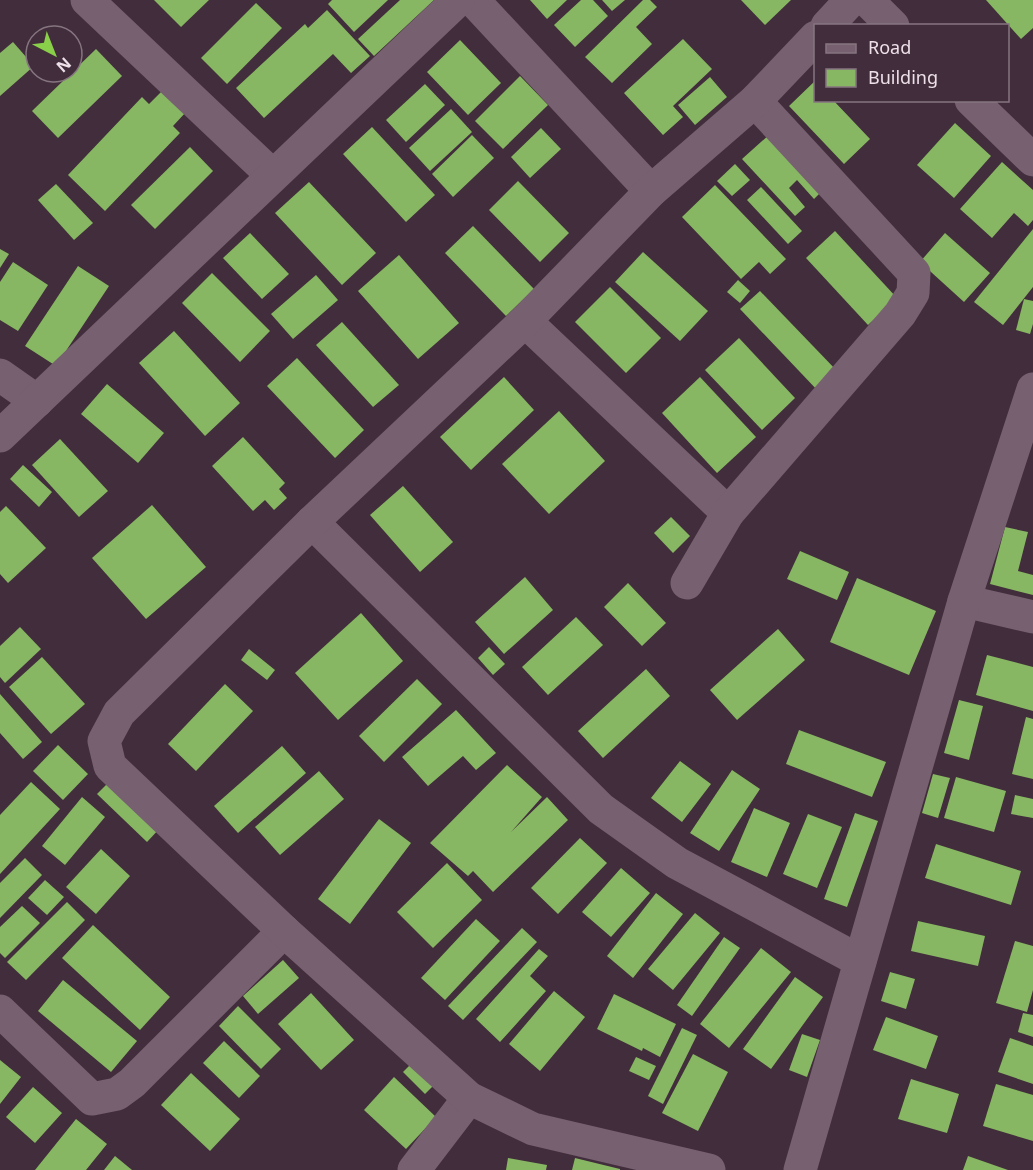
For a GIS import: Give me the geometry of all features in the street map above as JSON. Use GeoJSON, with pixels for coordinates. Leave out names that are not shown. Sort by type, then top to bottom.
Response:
{"type":"FeatureCollection","features":[{"type":"Feature","properties":{"kind":"street"},"geometry":{"type":"LineString","coordinates":[[87,0],[272,175]]}},
{"type":"Feature","properties":{"kind":"street"},"geometry":{"type":"LineString","coordinates":[[0,436],[458,0]]}},
{"type":"Feature","properties":{"kind":"street"},"geometry":{"type":"LineString","coordinates":[[473,0],[651,191]]}},
{"type":"Feature","properties":{"kind":"street"},"geometry":{"type":"LineString","coordinates":[[829,24],[851,0]]}},
{"type":"Feature","properties":{"kind":"street"},"geometry":{"type":"LineString","coordinates":[[867,0],[891,24]]}},
{"type":"Feature","properties":{"kind":"street"},"geometry":{"type":"LineString","coordinates":[[709,1170],[533,1129],[469,1098],[284,931],[110,766],[104,741],[119,713],[312,522],[525,321],[651,191],[755,101],[814,40]]}},
{"type":"Feature","properties":{"kind":"street"},"geometry":{"type":"LineString","coordinates":[[687,583],[728,513],[900,314],[913,293],[914,273],[755,101]]}},
{"type":"Feature","properties":{"kind":"street"},"geometry":{"type":"LineString","coordinates":[[973,102],[1033,160]]}},
{"type":"Feature","properties":{"kind":"street"},"geometry":{"type":"LineString","coordinates":[[525,321],[728,513]]}},
{"type":"Feature","properties":{"kind":"street"},"geometry":{"type":"LineString","coordinates":[[0,375],[37,401]]}},
{"type":"Feature","properties":{"kind":"street"},"geometry":{"type":"LineString","coordinates":[[800,1170],[964,601],[1033,389]]}},
{"type":"Feature","properties":{"kind":"street"},"geometry":{"type":"LineString","coordinates":[[312,522],[601,809],[676,863],[860,961]]}},
{"type":"Feature","properties":{"kind":"street"},"geometry":{"type":"LineString","coordinates":[[964,601],[1033,617]]}},
{"type":"Feature","properties":{"kind":"street"},"geometry":{"type":"LineString","coordinates":[[0,1011],[92,1099],[117,1094],[132,1083],[284,931]]}},
{"type":"Feature","properties":{"kind":"street"},"geometry":{"type":"LineString","coordinates":[[414,1170],[469,1098]]}},
{"type":"Feature","properties":{"kind":"building"},"geometry":{"type":"Polygon","coordinates":[[[154,0],[209,0],[181,27],[154,0]]]}},
{"type":"Feature","properties":{"kind":"building"},"geometry":{"type":"Polygon","coordinates":[[[332,0],[388,0],[354,32],[328,4],[332,0]]]}},
{"type":"Feature","properties":{"kind":"building"},"geometry":{"type":"Polygon","coordinates":[[[400,0],[434,0],[374,56],[358,39],[400,0]]]}},
{"type":"Feature","properties":{"kind":"building"},"geometry":{"type":"Polygon","coordinates":[[[530,0],[567,0],[547,19],[530,0]]]}},
{"type":"Feature","properties":{"kind":"building"},"geometry":{"type":"Polygon","coordinates":[[[581,0],[593,0],[608,16],[575,47],[554,25],[581,0]]]}},
{"type":"Feature","properties":{"kind":"building"},"geometry":{"type":"Polygon","coordinates":[[[602,0],[625,0],[612,11],[602,0]]]}},
{"type":"Feature","properties":{"kind":"building"},"geometry":{"type":"Polygon","coordinates":[[[643,0],[650,0],[657,7],[636,27],[652,44],[612,83],[585,57],[643,0]]]}},
{"type":"Feature","properties":{"kind":"building"},"geometry":{"type":"Polygon","coordinates":[[[741,0],[791,0],[765,25],[741,0]]]}},
{"type":"Feature","properties":{"kind":"building"},"geometry":{"type":"Polygon","coordinates":[[[986,0],[1033,0],[1033,28],[1021,39],[986,0]]]}},
{"type":"Feature","properties":{"kind":"building"},"geometry":{"type":"Polygon","coordinates":[[[256,3],[282,28],[227,84],[201,58],[256,3]]]}},
{"type":"Feature","properties":{"kind":"building"},"geometry":{"type":"Polygon","coordinates":[[[327,10],[370,56],[351,73],[333,54],[264,118],[236,88],[305,24],[308,28],[327,10]]]}},
{"type":"Feature","properties":{"kind":"building"},"geometry":{"type":"Polygon","coordinates":[[[683,39],[712,69],[673,106],[683,117],[663,135],[624,93],[683,39]]]}},
{"type":"Feature","properties":{"kind":"building"},"geometry":{"type":"Polygon","coordinates":[[[460,40],[501,83],[468,115],[427,72],[460,40]]]}},
{"type":"Feature","properties":{"kind":"building"},"geometry":{"type":"Polygon","coordinates":[[[13,42],[24,55],[24,75],[0,96],[0,53],[13,42]]]}},
{"type":"Feature","properties":{"kind":"building"},"geometry":{"type":"Polygon","coordinates":[[[96,49],[122,76],[58,138],[32,111],[60,84],[84,84],[84,61],[96,49]]]}},
{"type":"Feature","properties":{"kind":"building"},"geometry":{"type":"Polygon","coordinates":[[[520,76],[548,105],[503,149],[475,121],[520,76]]]}},
{"type":"Feature","properties":{"kind":"building"},"geometry":{"type":"Polygon","coordinates":[[[710,77],[727,97],[695,125],[678,105],[710,77]]]}},
{"type":"Feature","properties":{"kind":"building"},"geometry":{"type":"Polygon","coordinates":[[[814,82],[814,102],[835,102],[870,139],[844,164],[789,106],[814,82]]]}},
{"type":"Feature","properties":{"kind":"building"},"geometry":{"type":"Polygon","coordinates":[[[425,84],[445,105],[406,142],[386,120],[425,84]]]}},
{"type":"Feature","properties":{"kind":"building"},"geometry":{"type":"Polygon","coordinates":[[[163,90],[186,112],[173,126],[180,133],[105,211],[68,175],[142,97],[149,104],[163,90]]]}},
{"type":"Feature","properties":{"kind":"building"},"geometry":{"type":"Polygon","coordinates":[[[451,109],[472,132],[430,171],[409,148],[451,109]]]}},
{"type":"Feature","properties":{"kind":"building"},"geometry":{"type":"Polygon","coordinates":[[[955,123],[991,156],[954,198],[917,165],[955,123]]]}},
{"type":"Feature","properties":{"kind":"building"},"geometry":{"type":"Polygon","coordinates":[[[372,127],[435,195],[406,222],[343,154],[372,127]]]}},
{"type":"Feature","properties":{"kind":"building"},"geometry":{"type":"Polygon","coordinates":[[[541,128],[561,149],[530,178],[511,157],[541,128]]]}},
{"type":"Feature","properties":{"kind":"building"},"geometry":{"type":"Polygon","coordinates":[[[770,134],[823,190],[814,199],[797,180],[789,188],[805,207],[795,216],[742,159],[770,134]]]}},
{"type":"Feature","properties":{"kind":"building"},"geometry":{"type":"Polygon","coordinates":[[[472,135],[494,158],[453,197],[432,174],[472,135]]]}},
{"type":"Feature","properties":{"kind":"building"},"geometry":{"type":"Polygon","coordinates":[[[190,147],[213,171],[155,229],[131,205],[190,147]]]}},
{"type":"Feature","properties":{"kind":"building"},"geometry":{"type":"Polygon","coordinates":[[[1002,162],[1033,190],[1033,220],[1028,226],[1014,213],[992,238],[960,209],[1002,162]]]}},
{"type":"Feature","properties":{"kind":"building"},"geometry":{"type":"Polygon","coordinates":[[[735,164],[750,180],[732,196],[717,181],[735,164]]]}},
{"type":"Feature","properties":{"kind":"building"},"geometry":{"type":"Polygon","coordinates":[[[518,181],[569,233],[540,262],[489,210],[518,181]]]}},
{"type":"Feature","properties":{"kind":"building"},"geometry":{"type":"Polygon","coordinates":[[[309,182],[376,253],[342,285],[275,213],[309,182]]]}},
{"type":"Feature","properties":{"kind":"building"},"geometry":{"type":"Polygon","coordinates":[[[56,184],[93,223],[74,240],[38,200],[56,184]]]}},
{"type":"Feature","properties":{"kind":"building"},"geometry":{"type":"Polygon","coordinates":[[[715,185],[786,259],[770,274],[759,262],[741,279],[682,217],[715,185]]]}},
{"type":"Feature","properties":{"kind":"building"},"geometry":{"type":"Polygon","coordinates":[[[761,187],[802,231],[788,244],[747,200],[761,187]]]}},
{"type":"Feature","properties":{"kind":"building"},"geometry":{"type":"Polygon","coordinates":[[[473,226],[534,289],[506,316],[445,253],[473,226]]]}},
{"type":"Feature","properties":{"kind":"building"},"geometry":{"type":"Polygon","coordinates":[[[1033,229],[1033,287],[1003,325],[974,302],[1033,229]]]}},
{"type":"Feature","properties":{"kind":"building"},"geometry":{"type":"Polygon","coordinates":[[[835,231],[897,298],[868,325],[806,258],[835,231]]]}},
{"type":"Feature","properties":{"kind":"building"},"geometry":{"type":"Polygon","coordinates":[[[250,233],[289,274],[262,299],[223,258],[250,233]]]}},
{"type":"Feature","properties":{"kind":"building"},"geometry":{"type":"Polygon","coordinates":[[[945,233],[990,273],[964,302],[920,262],[945,233]]]}},
{"type":"Feature","properties":{"kind":"building"},"geometry":{"type":"Polygon","coordinates":[[[0,249],[9,254],[0,268],[0,249]]]}},
{"type":"Feature","properties":{"kind":"building"},"geometry":{"type":"Polygon","coordinates":[[[643,252],[708,311],[680,341],[615,282],[643,252]]]}},
{"type":"Feature","properties":{"kind":"building"},"geometry":{"type":"Polygon","coordinates":[[[399,255],[459,323],[418,359],[358,291],[399,255]]]}},
{"type":"Feature","properties":{"kind":"building"},"geometry":{"type":"Polygon","coordinates":[[[13,262],[48,285],[18,331],[0,320],[0,282],[13,262]]]}},
{"type":"Feature","properties":{"kind":"building"},"geometry":{"type":"Polygon","coordinates":[[[78,266],[109,286],[56,366],[25,346],[78,266]]]}},
{"type":"Feature","properties":{"kind":"building"},"geometry":{"type":"Polygon","coordinates":[[[212,273],[270,331],[240,362],[182,303],[212,273]]]}},
{"type":"Feature","properties":{"kind":"building"},"geometry":{"type":"Polygon","coordinates":[[[316,275],[338,300],[293,339],[271,314],[316,275]]]}},
{"type":"Feature","properties":{"kind":"building"},"geometry":{"type":"Polygon","coordinates":[[[738,280],[750,291],[740,303],[727,292],[738,280]]]}},
{"type":"Feature","properties":{"kind":"building"},"geometry":{"type":"Polygon","coordinates":[[[610,287],[661,338],[626,373],[575,322],[610,287]]]}},
{"type":"Feature","properties":{"kind":"building"},"geometry":{"type":"Polygon","coordinates":[[[760,291],[839,373],[819,392],[740,309],[760,291]]]}},
{"type":"Feature","properties":{"kind":"building"},"geometry":{"type":"Polygon","coordinates":[[[1024,299],[1033,301],[1033,324],[1030,334],[1016,330],[1024,299]]]}},
{"type":"Feature","properties":{"kind":"building"},"geometry":{"type":"Polygon","coordinates":[[[342,322],[399,385],[373,407],[316,345],[342,322]]]}},
{"type":"Feature","properties":{"kind":"building"},"geometry":{"type":"Polygon","coordinates":[[[174,331],[240,403],[205,436],[139,363],[174,331]]]}},
{"type":"Feature","properties":{"kind":"building"},"geometry":{"type":"Polygon","coordinates":[[[739,338],[795,398],[762,430],[705,370],[739,338]]]}},
{"type":"Feature","properties":{"kind":"building"},"geometry":{"type":"Polygon","coordinates":[[[297,358],[364,430],[335,458],[267,386],[297,358]]]}},
{"type":"Feature","properties":{"kind":"building"},"geometry":{"type":"Polygon","coordinates":[[[504,377],[534,410],[471,470],[440,437],[504,377]]]}},
{"type":"Feature","properties":{"kind":"building"},"geometry":{"type":"Polygon","coordinates":[[[700,377],[756,437],[717,473],[662,413],[700,377]]]}},
{"type":"Feature","properties":{"kind":"building"},"geometry":{"type":"Polygon","coordinates":[[[107,384],[164,433],[138,463],[81,414],[107,384]]]}},
{"type":"Feature","properties":{"kind":"building"},"geometry":{"type":"Polygon","coordinates":[[[559,411],[605,461],[549,514],[502,464],[559,411]]]}},
{"type":"Feature","properties":{"kind":"building"},"geometry":{"type":"Polygon","coordinates":[[[243,437],[285,483],[279,489],[287,498],[274,510],[265,500],[253,511],[212,466],[243,437]]]}},
{"type":"Feature","properties":{"kind":"building"},"geometry":{"type":"Polygon","coordinates":[[[60,439],[108,491],[79,517],[32,465],[60,439]]]}},
{"type":"Feature","properties":{"kind":"building"},"geometry":{"type":"Polygon","coordinates":[[[23,465],[52,492],[39,507],[10,479],[23,465]]]}},
{"type":"Feature","properties":{"kind":"building"},"geometry":{"type":"Polygon","coordinates":[[[403,486],[453,542],[420,572],[370,515],[403,486]]]}},
{"type":"Feature","properties":{"kind":"building"},"geometry":{"type":"Polygon","coordinates":[[[152,505],[206,567],[146,619],[92,558],[152,505]]]}},
{"type":"Feature","properties":{"kind":"building"},"geometry":{"type":"Polygon","coordinates":[[[6,506],[46,548],[8,583],[0,574],[0,512],[6,506]]]}},
{"type":"Feature","properties":{"kind":"building"},"geometry":{"type":"Polygon","coordinates":[[[671,517],[690,536],[673,553],[654,533],[671,517]]]}},
{"type":"Feature","properties":{"kind":"building"},"geometry":{"type":"Polygon","coordinates":[[[1005,527],[1028,532],[1018,571],[1033,575],[1033,595],[990,584],[1005,527]]]}},
{"type":"Feature","properties":{"kind":"building"},"geometry":{"type":"Polygon","coordinates":[[[800,551],[849,572],[837,600],[787,579],[800,551]]]}},
{"type":"Feature","properties":{"kind":"building"},"geometry":{"type":"Polygon","coordinates":[[[525,577],[553,610],[504,654],[475,622],[525,577]]]}},
{"type":"Feature","properties":{"kind":"building"},"geometry":{"type":"Polygon","coordinates":[[[857,578],[936,611],[909,675],[830,642],[857,578]]]}},
{"type":"Feature","properties":{"kind":"building"},"geometry":{"type":"Polygon","coordinates":[[[628,583],[666,623],[642,646],[604,607],[628,583]]]}},
{"type":"Feature","properties":{"kind":"building"},"geometry":{"type":"Polygon","coordinates":[[[361,613],[403,661],[338,720],[295,673],[361,613]]]}},
{"type":"Feature","properties":{"kind":"building"},"geometry":{"type":"Polygon","coordinates":[[[576,617],[603,645],[548,695],[522,667],[576,617]]]}},
{"type":"Feature","properties":{"kind":"building"},"geometry":{"type":"Polygon","coordinates":[[[20,627],[41,649],[5,683],[0,677],[0,646],[20,627]]]}},
{"type":"Feature","properties":{"kind":"building"},"geometry":{"type":"Polygon","coordinates":[[[778,629],[805,660],[737,720],[710,690],[778,629]]]}},
{"type":"Feature","properties":{"kind":"building"},"geometry":{"type":"Polygon","coordinates":[[[489,647],[505,664],[493,675],[478,658],[489,647]]]}},
{"type":"Feature","properties":{"kind":"building"},"geometry":{"type":"Polygon","coordinates":[[[249,649],[275,670],[267,680],[241,660],[249,649]]]}},
{"type":"Feature","properties":{"kind":"building"},"geometry":{"type":"Polygon","coordinates":[[[987,655],[1033,667],[1033,711],[976,695],[987,655]]]}},
{"type":"Feature","properties":{"kind":"building"},"geometry":{"type":"Polygon","coordinates":[[[42,657],[85,704],[51,734],[9,687],[42,657]]]}},
{"type":"Feature","properties":{"kind":"building"},"geometry":{"type":"Polygon","coordinates":[[[646,669],[670,696],[603,758],[578,731],[646,669]]]}},
{"type":"Feature","properties":{"kind":"building"},"geometry":{"type":"Polygon","coordinates":[[[417,679],[442,704],[384,762],[359,736],[417,679]]]}},
{"type":"Feature","properties":{"kind":"building"},"geometry":{"type":"Polygon","coordinates":[[[225,684],[253,711],[196,771],[168,744],[225,684]]]}},
{"type":"Feature","properties":{"kind":"building"},"geometry":{"type":"Polygon","coordinates":[[[0,694],[42,742],[23,759],[0,733],[0,694]]]}},
{"type":"Feature","properties":{"kind":"building"},"geometry":{"type":"Polygon","coordinates":[[[959,700],[983,706],[969,760],[944,753],[959,700]]]}},
{"type":"Feature","properties":{"kind":"building"},"geometry":{"type":"Polygon","coordinates":[[[456,710],[496,753],[476,770],[463,756],[428,786],[402,757],[456,710]]]}},
{"type":"Feature","properties":{"kind":"building"},"geometry":{"type":"Polygon","coordinates":[[[1026,717],[1033,719],[1033,779],[1012,774],[1026,717]]]}},
{"type":"Feature","properties":{"kind":"building"},"geometry":{"type":"Polygon","coordinates":[[[799,730],[886,762],[872,797],[786,764],[799,730]]]}},
{"type":"Feature","properties":{"kind":"building"},"geometry":{"type":"Polygon","coordinates":[[[58,745],[88,774],[63,800],[33,771],[58,745]]]}},
{"type":"Feature","properties":{"kind":"building"},"geometry":{"type":"Polygon","coordinates":[[[282,746],[306,773],[238,833],[214,806],[282,746]]]}},
{"type":"Feature","properties":{"kind":"building"},"geometry":{"type":"Polygon","coordinates":[[[680,761],[711,784],[682,822],[651,798],[680,761]]]}},
{"type":"Feature","properties":{"kind":"building"},"geometry":{"type":"Polygon","coordinates":[[[507,765],[542,797],[511,832],[547,797],[568,820],[493,892],[473,871],[468,876],[430,843],[507,765]]]}},
{"type":"Feature","properties":{"kind":"building"},"geometry":{"type":"Polygon","coordinates":[[[732,770],[760,789],[719,851],[690,833],[732,770]]]}},
{"type":"Feature","properties":{"kind":"building"},"geometry":{"type":"Polygon","coordinates":[[[319,771],[344,799],[280,855],[255,827],[319,771]]]}},
{"type":"Feature","properties":{"kind":"building"},"geometry":{"type":"Polygon","coordinates":[[[933,774],[950,778],[938,818],[922,813],[933,774]]]}},
{"type":"Feature","properties":{"kind":"building"},"geometry":{"type":"Polygon","coordinates":[[[956,777],[1006,791],[994,832],[944,818],[956,777]]]}},
{"type":"Feature","properties":{"kind":"building"},"geometry":{"type":"Polygon","coordinates":[[[111,780],[161,827],[147,842],[97,794],[111,780]]]}},
{"type":"Feature","properties":{"kind":"building"},"geometry":{"type":"Polygon","coordinates":[[[31,782],[60,809],[0,874],[0,815],[31,782]]]}},
{"type":"Feature","properties":{"kind":"building"},"geometry":{"type":"Polygon","coordinates":[[[1015,795],[1033,799],[1033,818],[1011,814],[1015,795]]]}},
{"type":"Feature","properties":{"kind":"building"},"geometry":{"type":"Polygon","coordinates":[[[82,797],[105,817],[65,865],[42,846],[82,797]]]}},
{"type":"Feature","properties":{"kind":"building"},"geometry":{"type":"Polygon","coordinates":[[[754,808],[790,823],[767,877],[731,862],[754,808]]]}},
{"type":"Feature","properties":{"kind":"building"},"geometry":{"type":"Polygon","coordinates":[[[855,813],[878,821],[847,907],[824,899],[855,813]]]}},
{"type":"Feature","properties":{"kind":"building"},"geometry":{"type":"Polygon","coordinates":[[[808,814],[842,827],[817,888],[783,874],[808,814]]]}},
{"type":"Feature","properties":{"kind":"building"},"geometry":{"type":"Polygon","coordinates":[[[379,819],[411,843],[350,924],[318,899],[379,819]]]}},
{"type":"Feature","properties":{"kind":"building"},"geometry":{"type":"Polygon","coordinates":[[[580,838],[607,863],[558,914],[531,888],[580,838]]]}},
{"type":"Feature","properties":{"kind":"building"},"geometry":{"type":"Polygon","coordinates":[[[936,844],[1021,871],[1011,905],[925,878],[936,844]]]}},
{"type":"Feature","properties":{"kind":"building"},"geometry":{"type":"Polygon","coordinates":[[[101,849],[130,876],[96,914],[66,887],[101,849]]]}},
{"type":"Feature","properties":{"kind":"building"},"geometry":{"type":"Polygon","coordinates":[[[25,858],[42,875],[0,918],[0,883],[25,858]]]}},
{"type":"Feature","properties":{"kind":"building"},"geometry":{"type":"Polygon","coordinates":[[[447,863],[482,900],[433,948],[397,912],[447,863]]]}},
{"type":"Feature","properties":{"kind":"building"},"geometry":{"type":"Polygon","coordinates":[[[621,868],[650,893],[611,937],[582,912],[621,868]]]}},
{"type":"Feature","properties":{"kind":"building"},"geometry":{"type":"Polygon","coordinates":[[[45,880],[64,897],[47,915],[28,898],[45,880]]]}},
{"type":"Feature","properties":{"kind":"building"},"geometry":{"type":"Polygon","coordinates":[[[656,893],[683,914],[633,978],[607,956],[656,893]]]}},
{"type":"Feature","properties":{"kind":"building"},"geometry":{"type":"Polygon","coordinates":[[[67,902],[85,920],[26,980],[7,962],[67,902]]]}},
{"type":"Feature","properties":{"kind":"building"},"geometry":{"type":"Polygon","coordinates":[[[22,906],[40,923],[5,958],[0,953],[0,927],[22,906]]]}},
{"type":"Feature","properties":{"kind":"building"},"geometry":{"type":"Polygon","coordinates":[[[695,913],[720,933],[673,990],[648,969],[695,913]]]}},
{"type":"Feature","properties":{"kind":"building"},"geometry":{"type":"Polygon","coordinates":[[[476,919],[500,941],[445,1000],[421,978],[476,919]]]}},
{"type":"Feature","properties":{"kind":"building"},"geometry":{"type":"Polygon","coordinates":[[[918,921],[985,936],[978,966],[911,951],[918,921]]]}},
{"type":"Feature","properties":{"kind":"building"},"geometry":{"type":"Polygon","coordinates":[[[93,925],[170,997],[140,1030],[62,958],[93,925]]]}},
{"type":"Feature","properties":{"kind":"building"},"geometry":{"type":"Polygon","coordinates":[[[522,928],[537,942],[463,1020],[448,1006],[522,928]]]}},
{"type":"Feature","properties":{"kind":"building"},"geometry":{"type":"Polygon","coordinates":[[[724,937],[740,948],[692,1016],[677,1005],[724,937]]]}},
{"type":"Feature","properties":{"kind":"building"},"geometry":{"type":"Polygon","coordinates":[[[1015,941],[1033,946],[1033,990],[1027,1012],[996,1003],[1015,941]]]}},
{"type":"Feature","properties":{"kind":"building"},"geometry":{"type":"Polygon","coordinates":[[[761,948],[791,972],[729,1048],[700,1024],[761,948]]]}},
{"type":"Feature","properties":{"kind":"building"},"geometry":{"type":"Polygon","coordinates":[[[539,949],[548,956],[530,976],[546,991],[500,1042],[476,1019],[539,949]]]}},
{"type":"Feature","properties":{"kind":"building"},"geometry":{"type":"Polygon","coordinates":[[[283,960],[299,978],[258,1014],[243,996],[283,960]]]}},
{"type":"Feature","properties":{"kind":"building"},"geometry":{"type":"Polygon","coordinates":[[[890,972],[915,979],[906,1009],[881,1001],[890,972]]]}},
{"type":"Feature","properties":{"kind":"building"},"geometry":{"type":"Polygon","coordinates":[[[795,977],[823,997],[771,1069],[743,1049],[795,977]]]}},
{"type":"Feature","properties":{"kind":"building"},"geometry":{"type":"Polygon","coordinates":[[[63,980],[137,1041],[111,1072],[38,1011],[63,980]]]}},
{"type":"Feature","properties":{"kind":"building"},"geometry":{"type":"Polygon","coordinates":[[[554,991],[585,1017],[540,1071],[509,1044],[554,991]]]}},
{"type":"Feature","properties":{"kind":"building"},"geometry":{"type":"Polygon","coordinates":[[[311,993],[354,1040],[321,1070],[278,1024],[311,993]]]}},
{"type":"Feature","properties":{"kind":"building"},"geometry":{"type":"Polygon","coordinates":[[[614,994],[676,1024],[660,1057],[643,1048],[642,1051],[597,1029],[614,994]]]}},
{"type":"Feature","properties":{"kind":"building"},"geometry":{"type":"Polygon","coordinates":[[[238,1006],[281,1049],[261,1069],[219,1026],[238,1006]]]}},
{"type":"Feature","properties":{"kind":"building"},"geometry":{"type":"Polygon","coordinates":[[[1023,1013],[1033,1015],[1033,1037],[1018,1032],[1023,1013]]]}},
{"type":"Feature","properties":{"kind":"building"},"geometry":{"type":"Polygon","coordinates":[[[886,1017],[938,1036],[926,1069],[873,1050],[886,1017]]]}},
{"type":"Feature","properties":{"kind":"building"},"geometry":{"type":"Polygon","coordinates":[[[682,1028],[697,1035],[663,1104],[648,1096],[682,1028]]]}},
{"type":"Feature","properties":{"kind":"building"},"geometry":{"type":"Polygon","coordinates":[[[802,1034],[820,1040],[807,1077],[789,1070],[802,1034]]]}},
{"type":"Feature","properties":{"kind":"building"},"geometry":{"type":"Polygon","coordinates":[[[1010,1038],[1033,1046],[1033,1084],[998,1072],[1010,1038]]]}},
{"type":"Feature","properties":{"kind":"building"},"geometry":{"type":"Polygon","coordinates":[[[224,1041],[260,1076],[239,1098],[203,1063],[224,1041]]]}},
{"type":"Feature","properties":{"kind":"building"},"geometry":{"type":"Polygon","coordinates":[[[693,1054],[728,1072],[698,1131],[662,1113],[693,1054]]]}},
{"type":"Feature","properties":{"kind":"building"},"geometry":{"type":"Polygon","coordinates":[[[419,1056],[441,1078],[425,1094],[403,1072],[419,1056]]]}},
{"type":"Feature","properties":{"kind":"building"},"geometry":{"type":"Polygon","coordinates":[[[636,1057],[656,1066],[649,1080],[629,1071],[636,1057]]]}},
{"type":"Feature","properties":{"kind":"building"},"geometry":{"type":"Polygon","coordinates":[[[0,1060],[21,1077],[0,1104],[0,1060]]]}},
{"type":"Feature","properties":{"kind":"building"},"geometry":{"type":"Polygon","coordinates":[[[191,1073],[240,1119],[210,1151],[161,1105],[191,1073]]]}},
{"type":"Feature","properties":{"kind":"building"},"geometry":{"type":"Polygon","coordinates":[[[394,1077],[436,1117],[406,1149],[364,1110],[394,1077]]]}},
{"type":"Feature","properties":{"kind":"building"},"geometry":{"type":"Polygon","coordinates":[[[911,1079],[959,1094],[947,1133],[898,1119],[911,1079]]]}},
{"type":"Feature","properties":{"kind":"building"},"geometry":{"type":"Polygon","coordinates":[[[996,1084],[1033,1095],[1033,1141],[983,1126],[996,1084]]]}},
{"type":"Feature","properties":{"kind":"building"},"geometry":{"type":"Polygon","coordinates":[[[33,1087],[62,1113],[35,1143],[6,1117],[33,1087]]]}},
{"type":"Feature","properties":{"kind":"building"},"geometry":{"type":"Polygon","coordinates":[[[76,1119],[107,1144],[86,1170],[35,1170],[76,1119]]]}},
{"type":"Feature","properties":{"kind":"building"},"geometry":{"type":"Polygon","coordinates":[[[115,1156],[132,1170],[104,1170],[115,1156]]]}},
{"type":"Feature","properties":{"kind":"building"},"geometry":{"type":"Polygon","coordinates":[[[968,1156],[1008,1170],[963,1170],[968,1156]]]}},
{"type":"Feature","properties":{"kind":"building"},"geometry":{"type":"Polygon","coordinates":[[[508,1158],[547,1165],[546,1170],[506,1170],[508,1158]]]}},
{"type":"Feature","properties":{"kind":"building"},"geometry":{"type":"Polygon","coordinates":[[[575,1158],[620,1169],[620,1170],[572,1170],[575,1158]]]}}]}
